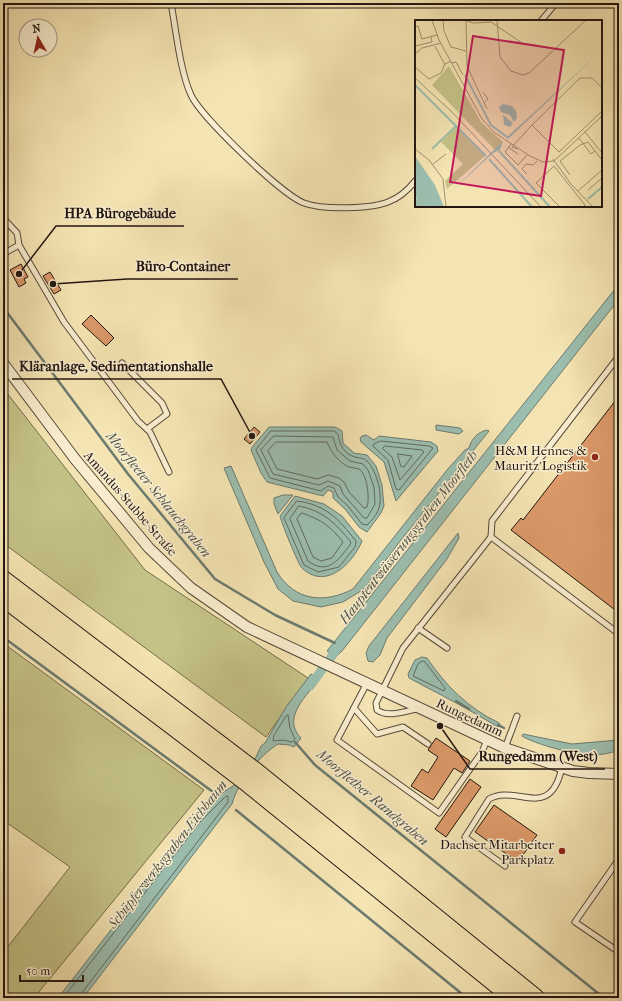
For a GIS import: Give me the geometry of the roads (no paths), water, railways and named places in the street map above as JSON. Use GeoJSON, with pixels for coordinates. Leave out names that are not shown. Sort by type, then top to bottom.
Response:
{"type":"FeatureCollection","features":[{"type":"Feature","properties":{"kind":"highway"},"geometry":{"type":"LineString","coordinates":[[3,580],[246,773],[535,998]]}},
{"type":"Feature","properties":{"kind":"highway"},"geometry":{"type":"LineString","coordinates":[[3,597],[246,773],[514,998]]}},
{"type":"Feature","properties":{"kind":"street","name":"Amandus-Stubbe-Straße"},"geometry":{"type":"LineString","coordinates":[[3,363],[85,471],[149,548],[191,588],[247,627],[351,674]]}},
{"type":"Feature","properties":{"kind":"street","name":"Rungedamm"},"geometry":{"type":"LineString","coordinates":[[351,674],[505,748],[581,772],[619,774]]}},
{"type":"Feature","properties":{"kind":"street","name":"Rungedamm"},"geometry":{"type":"LineString","coordinates":[[607,773],[619,770]]}},
{"type":"Feature","properties":{"kind":"lane"},"geometry":{"type":"LineString","coordinates":[[171,3],[183,69],[191,94],[203,113],[277,186],[292,197],[305,204],[328,207],[372,206],[388,202],[399,196],[415,181]]}},
{"type":"Feature","properties":{"kind":"lane"},"geometry":{"type":"LineString","coordinates":[[542,20],[556,3]]}},
{"type":"Feature","properties":{"kind":"lane"},"geometry":{"type":"LineString","coordinates":[[3,218],[17,233],[19,245],[64,322],[138,421],[150,432],[169,472]]}},
{"type":"Feature","properties":{"kind":"lane"},"geometry":{"type":"LineString","coordinates":[[3,254],[19,245]]}},
{"type":"Feature","properties":{"kind":"lane"},"geometry":{"type":"LineString","coordinates":[[420,708],[391,714],[380,713],[376,709],[376,703],[403,648],[491,536],[492,521],[619,356]]}},
{"type":"Feature","properties":{"kind":"lane"},"geometry":{"type":"LineString","coordinates":[[122,363],[162,403],[166,409],[167,414],[147,429]]}},
{"type":"Feature","properties":{"kind":"lane"},"geometry":{"type":"LineString","coordinates":[[491,536],[619,634]]}},
{"type":"Feature","properties":{"kind":"lane"},"geometry":{"type":"LineString","coordinates":[[418,628],[447,648]]}},
{"type":"Feature","properties":{"kind":"lane"},"geometry":{"type":"LineString","coordinates":[[368,683],[338,740],[439,813],[482,752],[487,740]]}},
{"type":"Feature","properties":{"kind":"lane"},"geometry":{"type":"LineString","coordinates":[[354,708],[377,734],[404,727],[428,744]]}},
{"type":"Feature","properties":{"kind":"lane"},"geometry":{"type":"LineString","coordinates":[[505,748],[517,716]]}},
{"type":"Feature","properties":{"kind":"lane"},"geometry":{"type":"LineString","coordinates":[[505,866],[465,837],[489,799],[494,796],[502,795],[528,799],[540,798],[549,793],[556,786],[562,767]]}},
{"type":"Feature","properties":{"kind":"lane"},"geometry":{"type":"LineString","coordinates":[[619,859],[575,922],[619,952]]}},
{"type":"Feature","properties":{"kind":"water"},"geometry":{"type":"Polygon","coordinates":[[[619,284],[619,299],[342,651],[337,656],[327,651],[619,284]]]}},
{"type":"Feature","properties":{"kind":"water"},"geometry":{"type":"Polygon","coordinates":[[[436,425],[460,428],[463,431],[459,434],[436,430],[436,425]]]}},
{"type":"Feature","properties":{"kind":"water"},"geometry":{"type":"Polygon","coordinates":[[[269,427],[335,427],[342,431],[343,443],[354,453],[367,455],[376,466],[382,485],[384,506],[381,513],[367,532],[359,527],[345,509],[333,498],[333,492],[328,490],[323,496],[267,482],[261,473],[251,450],[269,427]]]}},
{"type":"Feature","properties":{"kind":"water"},"geometry":{"type":"Polygon","coordinates":[[[487,430],[489,431],[401,540],[364,589],[343,602],[321,607],[293,601],[278,589],[264,562],[224,468],[231,466],[277,572],[284,582],[301,594],[321,598],[331,597],[353,589],[447,470],[465,450],[469,448],[473,439],[481,432],[487,430]]]}},
{"type":"Feature","properties":{"kind":"water"},"geometry":{"type":"Polygon","coordinates":[[[366,435],[374,440],[379,436],[431,442],[437,446],[438,451],[396,501],[384,462],[361,442],[360,438],[366,435]]]}},
{"type":"Feature","properties":{"kind":"water"},"geometry":{"type":"Polygon","coordinates":[[[283,495],[293,495],[278,514],[274,504],[274,498],[283,495]]]}},
{"type":"Feature","properties":{"kind":"water"},"geometry":{"type":"Polygon","coordinates":[[[295,496],[324,504],[342,516],[362,541],[352,558],[338,571],[320,577],[311,574],[300,565],[290,544],[280,516],[295,496]]]}},
{"type":"Feature","properties":{"kind":"water"},"geometry":{"type":"Polygon","coordinates":[[[458,533],[459,538],[447,559],[387,638],[380,655],[373,662],[368,661],[366,653],[369,646],[458,533]]]}},
{"type":"Feature","properties":{"kind":"water"},"geometry":{"type":"Polygon","coordinates":[[[422,657],[427,658],[442,678],[458,695],[477,710],[499,723],[501,726],[498,727],[409,678],[408,674],[415,660],[422,657]]]}},
{"type":"Feature","properties":{"kind":"water"},"geometry":{"type":"Polygon","coordinates":[[[311,674],[320,679],[298,707],[294,723],[301,738],[294,747],[278,744],[264,755],[250,770],[239,787],[232,804],[83,998],[58,998],[197,819],[225,791],[233,786],[256,757],[261,746],[265,743],[286,707],[311,674]]]}},
{"type":"Feature","properties":{"kind":"water"},"geometry":{"type":"Polygon","coordinates":[[[523,734],[572,744],[619,740],[619,750],[588,755],[573,753],[528,739],[522,736],[523,734]]]}},
{"type":"Feature","properties":{"kind":"waterway","name":"Moorfleeter Schlauchgraben"},"geometry":{"type":"LineString","coordinates":[[3,307],[128,474],[215,579],[275,615],[337,644]]}},
{"type":"Feature","properties":{"kind":"waterway","name":"Schüpferwerksgraben Eichbaum"},"geometry":{"type":"LineString","coordinates":[[3,637],[213,792]]}},
{"type":"Feature","properties":{"kind":"waterway","name":"Hauptentwässerungsgraben Moorfleth"},"geometry":{"type":"LineString","coordinates":[[310,686],[340,645]]}},
{"type":"Feature","properties":{"kind":"waterway"},"geometry":{"type":"LineString","coordinates":[[456,701],[469,709]]}},
{"type":"Feature","properties":{"kind":"waterway"},"geometry":{"type":"LineString","coordinates":[[498,725],[504,728]]}},
{"type":"Feature","properties":{"kind":"waterway","name":"Moorflether Randgraben"},"geometry":{"type":"LineString","coordinates":[[295,742],[315,765],[604,998]]}},
{"type":"Feature","properties":{"kind":"waterway"},"geometry":{"type":"LineString","coordinates":[[236,810],[467,998]]}},
{"type":"Feature","properties":{"kind":"place","name":"HPA Bürogebäude"},"geometry":{"type":"Point","coordinates":[19,274]}},
{"type":"Feature","properties":{"kind":"place","name":"Büro-Container"},"geometry":{"type":"Point","coordinates":[53,284]}},
{"type":"Feature","properties":{"kind":"place","name":"Kläranlage, Sedimentationshalle"},"geometry":{"type":"Point","coordinates":[252,436]}},
{"type":"Feature","properties":{"kind":"place","name":"H&M Hennes & Mauritz Logistik"},"geometry":{"type":"Point","coordinates":[595,457]}},
{"type":"Feature","properties":{"kind":"place","name":"Rungedamm (West)"},"geometry":{"type":"Point","coordinates":[440,726]}},
{"type":"Feature","properties":{"kind":"place","name":"Dachser Mitarbeiter Parkplatz"},"geometry":{"type":"Point","coordinates":[562,851]}}]}
